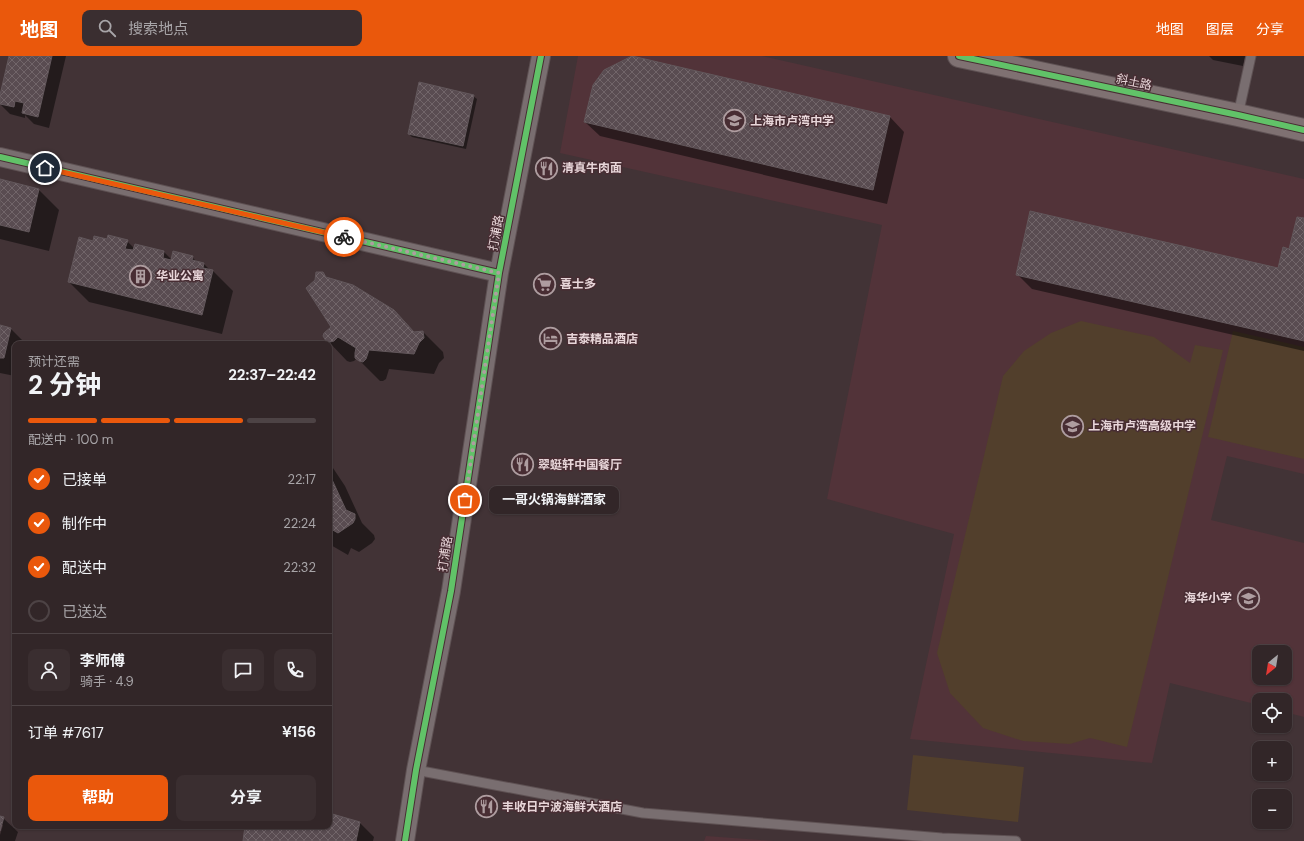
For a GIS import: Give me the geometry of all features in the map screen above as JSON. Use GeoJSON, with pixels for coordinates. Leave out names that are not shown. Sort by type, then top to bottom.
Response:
{"type":"FeatureCollection","features":[{"type":"Feature","properties":{"kind":"main road","name":"斜土路"},"geometry":{"type":"LineString","coordinates":[[960,56],[1304,130]]}},
{"type":"Feature","properties":{"kind":"street","name":"打浦路"},"geometry":{"type":"LineString","coordinates":[[404,841],[416,770],[451,591],[499,273],[541,56]]}},
{"type":"Feature","properties":{"kind":"street"},"geometry":{"type":"LineString","coordinates":[[0,157],[499,273]]}},
{"type":"Feature","properties":{"kind":"lane"},"geometry":{"type":"LineString","coordinates":[[1238,115],[1251,56]]}},
{"type":"Feature","properties":{"kind":"lane"},"geometry":{"type":"LineString","coordinates":[[416,770],[643,813],[942,838],[1016,841]]}},
{"type":"Feature","properties":{"kind":"lane"},"geometry":{"type":"LineString","coordinates":[[862,841],[863,831]]}},
{"type":"Feature","properties":{"kind":"shaded area","name":"上海市卢湾高级中学"},"geometry":{"type":"Polygon","coordinates":[[[578,56],[762,56],[1304,179],[1304,474],[1227,456],[1211,520],[1304,543],[1304,717],[1292,714],[1292,693],[1252,693],[1252,703],[1170,683],[1152,763],[910,739],[954,534],[827,499],[882,225],[560,153],[578,56]]]}},
{"type":"Feature","properties":{"kind":"shaded area"},"geometry":{"type":"Polygon","coordinates":[[[1081,321],[1154,337],[1190,363],[1195,345],[1223,350],[1127,747],[1090,738],[1070,744],[1023,741],[983,728],[950,693],[937,653],[1003,376],[1024,351],[1051,333],[1081,321]]]}},
{"type":"Feature","properties":{"kind":"shaded area"},"geometry":{"type":"Polygon","coordinates":[[[1233,331],[1304,347],[1304,459],[1208,437],[1233,331]]]}},
{"type":"Feature","properties":{"kind":"shaded area"},"geometry":{"type":"Polygon","coordinates":[[[913,755],[1024,767],[1018,822],[907,810],[913,755]]]}},
{"type":"Feature","properties":{"kind":"shaded area"},"geometry":{"type":"Polygon","coordinates":[[[706,836],[774,841],[704,841],[706,836]]]}},
{"type":"Feature","properties":{"kind":"building"},"geometry":{"type":"Polygon","coordinates":[[[9,56],[52,56],[38,117],[22,113],[24,103],[15,101],[14,107],[0,104],[0,95],[9,56]]]}},
{"type":"Feature","properties":{"kind":"building"},"geometry":{"type":"Polygon","coordinates":[[[632,56],[890,116],[873,190],[584,122],[593,85],[604,70],[632,56]]]}},
{"type":"Feature","properties":{"kind":"building"},"geometry":{"type":"Polygon","coordinates":[[[419,82],[474,95],[463,146],[408,134],[419,82]]]}},
{"type":"Feature","properties":{"kind":"building"},"geometry":{"type":"Polygon","coordinates":[[[0,179],[39,189],[29,232],[0,225],[0,179]]]}},
{"type":"Feature","properties":{"kind":"building"},"geometry":{"type":"Polygon","coordinates":[[[1030,211],[1278,268],[1283,247],[1289,249],[1297,217],[1304,218],[1304,341],[1016,275],[1030,211]]]}},
{"type":"Feature","properties":{"kind":"building","name":"华业公寓"},"geometry":{"type":"Polygon","coordinates":[[[108,235],[128,240],[125,249],[133,250],[135,244],[164,251],[163,258],[171,260],[173,251],[193,256],[192,260],[204,263],[203,268],[213,270],[202,315],[68,282],[79,237],[93,241],[94,236],[107,239],[108,235]]]}},
{"type":"Feature","properties":{"kind":"building"},"geometry":{"type":"Polygon","coordinates":[[[316,272],[323,272],[326,277],[353,285],[394,310],[414,332],[423,331],[424,338],[419,343],[414,354],[369,350],[366,359],[363,362],[355,358],[356,348],[338,337],[334,341],[326,341],[323,336],[324,333],[331,327],[306,288],[315,280],[316,272]]]}},
{"type":"Feature","properties":{"kind":"building"},"geometry":{"type":"Polygon","coordinates":[[[0,325],[11,328],[4,358],[0,358],[0,325]]]}},
{"type":"Feature","properties":{"kind":"building"},"geometry":{"type":"Polygon","coordinates":[[[332,480],[346,510],[355,514],[353,523],[338,533],[332,530],[332,480]]]}},
{"type":"Feature","properties":{"kind":"building"},"geometry":{"type":"Polygon","coordinates":[[[332,814],[360,822],[356,841],[243,841],[245,829],[332,829],[332,814]]]}},
{"type":"Feature","properties":{"kind":"building"},"geometry":{"type":"Polygon","coordinates":[[[0,816],[4,817],[0,831],[0,816]]]}},
{"type":"Feature","properties":{"kind":"cycle path"},"geometry":{"type":"LineString","coordinates":[[405,841],[416,770],[451,591],[499,273],[541,56]]}},
{"type":"Feature","properties":{"kind":"cycle path"},"geometry":{"type":"LineString","coordinates":[[959,56],[1304,130]]}},
{"type":"Feature","properties":{"kind":"cycle path"},"geometry":{"type":"LineString","coordinates":[[0,157],[499,273]]}},
{"type":"Feature","properties":{"kind":"way so far"},"geometry":{"type":"LineString","coordinates":[[344,237],[499,273],[465,500]]}},
{"type":"Feature","properties":{"kind":"place","name":"上海市卢湾中学"},"geometry":{"type":"Point","coordinates":[734,121]}},
{"type":"Feature","properties":{"kind":"place","name":"清真牛肉面"},"geometry":{"type":"Point","coordinates":[547,168]}},
{"type":"Feature","properties":{"kind":"place","name":"华业公寓"},"geometry":{"type":"Point","coordinates":[141,276]}},
{"type":"Feature","properties":{"kind":"place","name":"喜士多"},"geometry":{"type":"Point","coordinates":[544,284]}},
{"type":"Feature","properties":{"kind":"place","name":"吉泰精品酒店"},"geometry":{"type":"Point","coordinates":[551,339]}},
{"type":"Feature","properties":{"kind":"place","name":"上海市卢湾高级中学"},"geometry":{"type":"Point","coordinates":[1073,426]}},
{"type":"Feature","properties":{"kind":"place","name":"翠蜓轩中国餐厅"},"geometry":{"type":"Point","coordinates":[522,465]}},
{"type":"Feature","properties":{"kind":"place","name":"一哥火锅海鲜酒家"},"geometry":{"type":"Point","coordinates":[465,500]}},
{"type":"Feature","properties":{"kind":"place","name":"海华小学"},"geometry":{"type":"Point","coordinates":[1248,598]}},
{"type":"Feature","properties":{"kind":"place","name":"丰收日宁波海鲜大酒店"},"geometry":{"type":"Point","coordinates":[487,807]}},
{"type":"Feature","properties":{"kind":"route"},"geometry":{"type":"LineString","coordinates":[[45,168],[344,237]]}}]}
